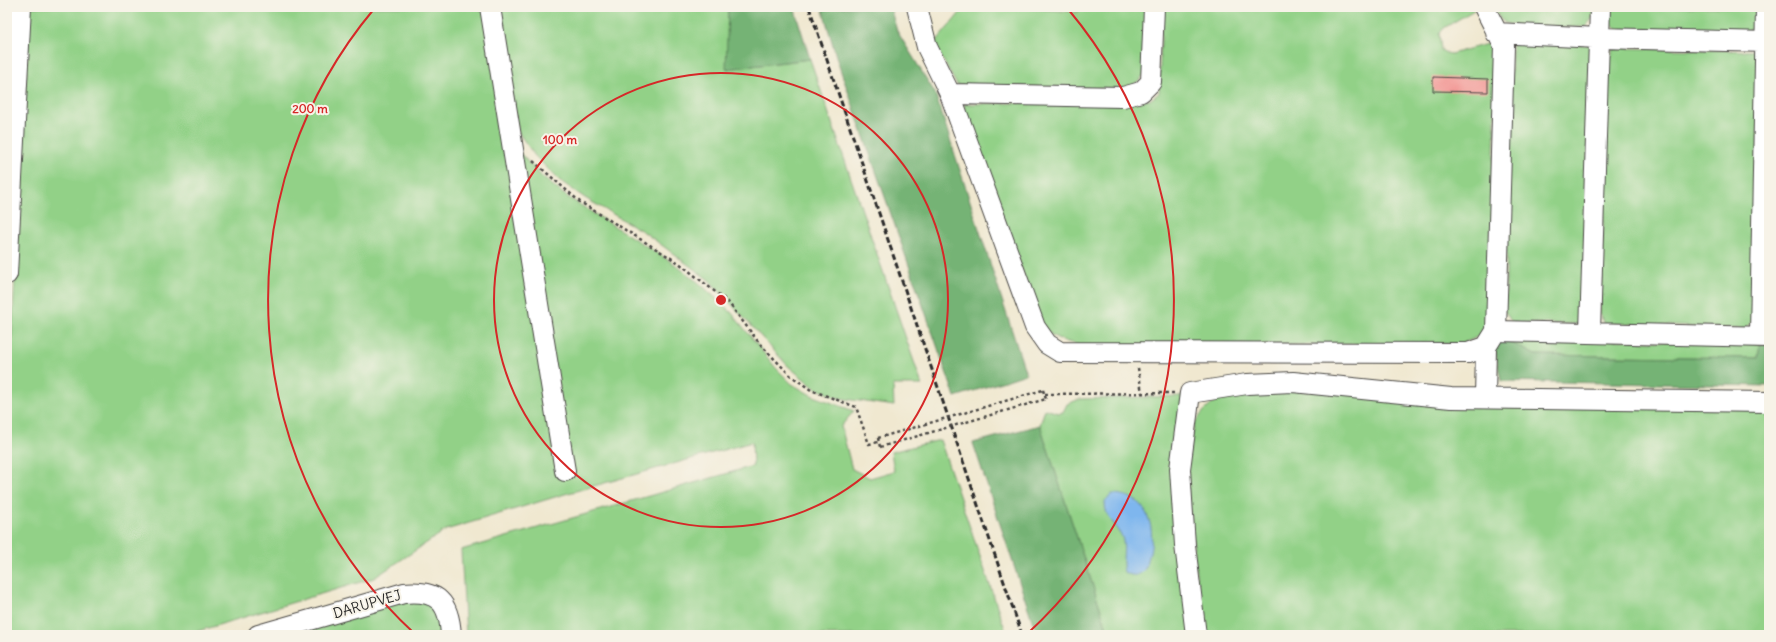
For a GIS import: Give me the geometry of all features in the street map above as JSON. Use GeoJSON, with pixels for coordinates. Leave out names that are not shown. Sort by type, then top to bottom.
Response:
{"type":"FeatureCollection","features":[{"type":"Feature","properties":{"kind":"street"},"geometry":{"type":"LineString","coordinates":[[7,274],[21,7]]}},
{"type":"Feature","properties":{"kind":"street"},"geometry":{"type":"LineString","coordinates":[[490,7],[565,471]]}},
{"type":"Feature","properties":{"kind":"street"},"geometry":{"type":"LineString","coordinates":[[917,7],[928,47],[950,94],[1035,327],[1047,344],[1060,352],[1468,353],[1491,339],[1590,332],[1764,336],[1767,42],[1766,7]]}},
{"type":"Feature","properties":{"kind":"street"},"geometry":{"type":"LineString","coordinates":[[950,94],[1123,97],[1141,92],[1151,82],[1154,7]]}},
{"type":"Feature","properties":{"kind":"street"},"geometry":{"type":"LineString","coordinates":[[1484,7],[1504,46],[1491,339],[1485,398]]}},
{"type":"Feature","properties":{"kind":"street"},"geometry":{"type":"LineString","coordinates":[[1590,332],[1600,7]]}},
{"type":"Feature","properties":{"kind":"street"},"geometry":{"type":"LineString","coordinates":[[1496,33],[1599,38],[1767,42]]}},
{"type":"Feature","properties":{"kind":"street"},"geometry":{"type":"LineString","coordinates":[[1196,635],[1185,545],[1180,469],[1190,393],[1247,384],[1293,382],[1451,398],[1769,402]]}},
{"type":"Feature","properties":{"kind":"street","name":"DARUPVEJ"},"geometry":{"type":"LineString","coordinates":[[258,635],[404,593],[420,592],[434,596],[443,604],[450,617],[451,635]]}},
{"type":"Feature","properties":{"kind":"path"},"geometry":{"type":"LineString","coordinates":[[530,159],[580,202],[679,263],[728,302],[760,344],[790,375],[811,390],[856,407],[869,444],[879,442]]}},
{"type":"Feature","properties":{"kind":"path"},"geometry":{"type":"LineString","coordinates":[[1135,352],[1142,393]]}},
{"type":"Feature","properties":{"kind":"path"},"geometry":{"type":"LineString","coordinates":[[1043,390],[1045,394],[1046,399],[880,447],[878,438],[1043,390]]}},
{"type":"Feature","properties":{"kind":"path"},"geometry":{"type":"LineString","coordinates":[[1045,394],[1190,393]]}},
{"type":"Feature","properties":{"kind":"green space"},"geometry":{"type":"Polygon","coordinates":[[[30,7],[489,7],[518,151],[542,177],[566,196],[673,263],[699,283],[731,312],[775,367],[792,384],[811,395],[854,411],[841,426],[852,469],[870,478],[894,471],[891,452],[940,440],[1007,635],[466,635],[461,550],[753,466],[752,442],[565,494],[446,530],[374,578],[185,635],[7,635],[7,422],[30,7]]]}},
{"type":"Feature","properties":{"kind":"green space"},"geometry":{"type":"Polygon","coordinates":[[[495,7],[728,7],[727,69],[810,59],[922,385],[893,385],[894,406],[839,398],[815,388],[788,366],[709,280],[644,232],[585,198],[559,180],[535,156],[518,132],[495,7]]]}},
{"type":"Feature","properties":{"kind":"green space"},"geometry":{"type":"Polygon","coordinates":[[[728,7],[794,7],[810,59],[726,69],[728,7]]]}},
{"type":"Feature","properties":{"kind":"green space"},"geometry":{"type":"Polygon","coordinates":[[[822,7],[890,7],[897,31],[935,93],[1026,374],[955,397],[838,63],[822,7]]]}},
{"type":"Feature","properties":{"kind":"green space"},"geometry":{"type":"Polygon","coordinates":[[[965,7],[1009,7],[1078,12],[1079,7],[1149,7],[1145,73],[1139,81],[1126,89],[957,85],[934,44],[965,7]]]}},
{"type":"Feature","properties":{"kind":"green space"},"geometry":{"type":"Polygon","coordinates":[[[1162,7],[1473,7],[1474,10],[1444,28],[1439,34],[1441,50],[1446,53],[1451,54],[1487,44],[1492,45],[1497,55],[1490,292],[1488,320],[1483,332],[1470,340],[1459,344],[1082,346],[1056,337],[1043,328],[966,119],[964,104],[1150,100],[1159,93],[1162,7]]]}},
{"type":"Feature","properties":{"kind":"green space"},"geometry":{"type":"Polygon","coordinates":[[[1493,7],[1595,7],[1592,19],[1585,27],[1555,28],[1510,25],[1501,19],[1493,7]]]}},
{"type":"Feature","properties":{"kind":"green space"},"geometry":{"type":"Polygon","coordinates":[[[1606,7],[1760,7],[1757,22],[1753,28],[1746,32],[1618,29],[1612,25],[1609,20],[1606,7]]]}},
{"type":"Feature","properties":{"kind":"green space"},"geometry":{"type":"Polygon","coordinates":[[[1516,42],[1591,45],[1583,320],[1578,324],[1517,323],[1511,321],[1505,312],[1512,44],[1516,42]]]}},
{"type":"Feature","properties":{"kind":"green space"},"geometry":{"type":"Polygon","coordinates":[[[1614,48],[1755,51],[1760,60],[1754,319],[1745,329],[1603,323],[1600,313],[1609,62],[1614,48]]]}},
{"type":"Feature","properties":{"kind":"green space"},"geometry":{"type":"Polygon","coordinates":[[[1501,337],[1760,344],[1758,358],[1535,355],[1501,337]]]}},
{"type":"Feature","properties":{"kind":"green space"},"geometry":{"type":"Polygon","coordinates":[[[1501,337],[1535,355],[1758,358],[1760,344],[1769,344],[1769,386],[1501,381],[1495,350],[1501,337]]]}},
{"type":"Feature","properties":{"kind":"green space"},"geometry":{"type":"Polygon","coordinates":[[[1247,389],[1769,408],[1769,635],[1202,635],[1186,469],[1195,422],[1205,410],[1217,400],[1230,393],[1247,389]]]}},
{"type":"Feature","properties":{"kind":"green space"},"geometry":{"type":"Polygon","coordinates":[[[1184,396],[1193,635],[1109,635],[1040,425],[1045,409],[1059,413],[1063,412],[1067,404],[1080,399],[1184,396]]]}},
{"type":"Feature","properties":{"kind":"green space"},"geometry":{"type":"Polygon","coordinates":[[[1040,425],[1109,635],[1037,635],[973,443],[1040,425]]]}},
{"type":"Feature","properties":{"kind":"green space"},"geometry":{"type":"Polygon","coordinates":[[[404,593],[432,601],[443,618],[444,635],[264,635],[404,593]]]}},
{"type":"Feature","properties":{"kind":"water"},"geometry":{"type":"Polygon","coordinates":[[[1112,494],[1124,495],[1133,499],[1141,505],[1150,522],[1150,553],[1145,569],[1137,575],[1130,575],[1124,572],[1124,546],[1122,537],[1105,508],[1105,502],[1112,494]]]}},
{"type":"Feature","properties":{"kind":"building"},"geometry":{"type":"Polygon","coordinates":[[[1433,77],[1488,79],[1488,92],[1433,91],[1433,77]]]}},
{"type":"Feature","properties":{"kind":"railway"},"geometry":{"type":"LineString","coordinates":[[809,7],[1022,635]]}}]}
